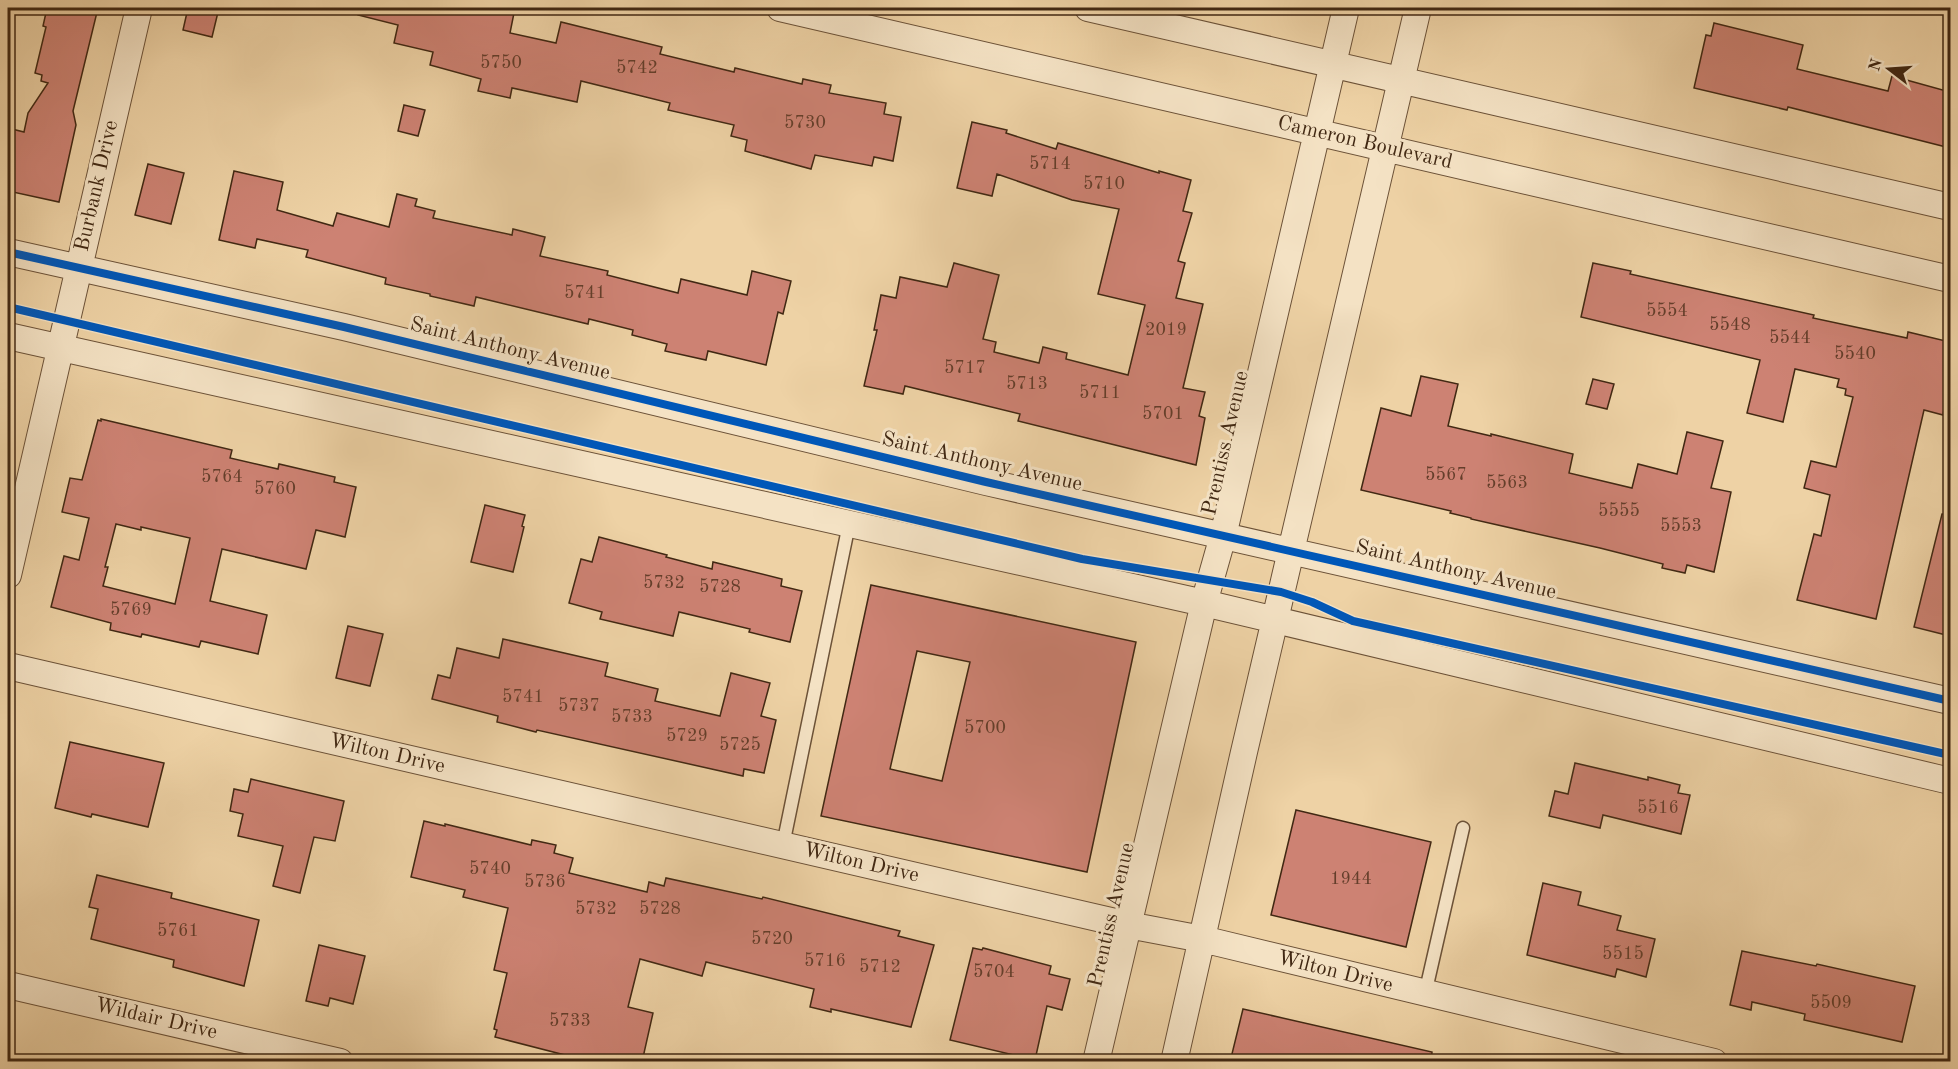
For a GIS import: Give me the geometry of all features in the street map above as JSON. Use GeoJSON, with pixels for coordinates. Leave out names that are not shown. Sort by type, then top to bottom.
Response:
{"type":"FeatureCollection","features":[{"type":"Feature","properties":{"kind":"street","name":"Burbank Drive"},"geometry":{"type":"LineString","coordinates":[[8,575],[139,8]]}},
{"type":"Feature","properties":{"kind":"street","name":"Cameron Boulevard"},"geometry":{"type":"LineString","coordinates":[[780,8],[1950,279]]}},
{"type":"Feature","properties":{"kind":"street"},"geometry":{"type":"LineString","coordinates":[[1088,8],[1950,207]]}},
{"type":"Feature","properties":{"kind":"street","name":"Prentiss Avenue"},"geometry":{"type":"LineString","coordinates":[[1096,1062],[1204,603],[1224,536],[1346,8]]}},
{"type":"Feature","properties":{"kind":"street"},"geometry":{"type":"LineString","coordinates":[[1174,1062],[1419,8]]}},
{"type":"Feature","properties":{"kind":"street","name":"Saint Anthony Avenue"},"geometry":{"type":"LineString","coordinates":[[8,252],[344,327],[974,479],[1950,701]]}},
{"type":"Feature","properties":{"kind":"street"},"geometry":{"type":"LineString","coordinates":[[8,336],[1204,603],[1950,781]]}},
{"type":"Feature","properties":{"kind":"street","name":"Wilton Drive"},"geometry":{"type":"LineString","coordinates":[[8,666],[1128,924],[1202,939],[1714,1062]]}},
{"type":"Feature","properties":{"kind":"street","name":"Wildair Drive"},"geometry":{"type":"LineString","coordinates":[[8,985],[340,1062]]}},
{"type":"Feature","properties":{"kind":"lane"},"geometry":{"type":"LineString","coordinates":[[783,845],[849,525]]}},
{"type":"Feature","properties":{"kind":"lane"},"geometry":{"type":"LineString","coordinates":[[1425,994],[1463,828]]}},
{"type":"Feature","properties":{"kind":"building"},"geometry":{"type":"Polygon","coordinates":[[[47,8],[98,8],[73,111],[76,125],[59,202],[8,191],[8,128],[24,132],[28,113],[48,83],[41,81],[42,75],[35,73],[46,27],[43,26],[47,8]]]}},
{"type":"Feature","properties":{"kind":"building"},"geometry":{"type":"Polygon","coordinates":[[[188,8],[219,8],[212,37],[183,30],[188,8]]]}},
{"type":"Feature","properties":{"kind":"building"},"geometry":{"type":"Polygon","coordinates":[[[359,8],[515,8],[510,33],[556,43],[561,22],[662,47],[660,54],[734,72],[735,68],[802,84],[803,79],[831,85],[829,93],[886,103],[884,114],[901,117],[893,161],[874,157],[872,166],[815,155],[811,169],[745,151],[747,140],[731,136],[734,125],[668,110],[670,103],[581,81],[577,102],[512,88],[510,98],[478,91],[481,79],[430,65],[433,52],[394,43],[398,25],[358,15],[359,8]]]}},
{"type":"Feature","properties":{"kind":"building"},"geometry":{"type":"Polygon","coordinates":[[[1714,23],[1803,45],[1797,69],[1888,91],[1892,76],[1950,92],[1950,148],[1788,107],[1787,110],[1694,88],[1706,35],[1711,36],[1714,23]]]}},
{"type":"Feature","properties":{"kind":"building"},"geometry":{"type":"Polygon","coordinates":[[[404,105],[425,110],[418,136],[398,131],[404,105]]]}},
{"type":"Feature","properties":{"kind":"building"},"geometry":{"type":"Polygon","coordinates":[[[972,122],[1007,130],[1006,133],[1056,149],[1058,143],[1159,173],[1159,171],[1191,180],[1183,211],[1192,213],[1178,261],[1185,263],[1176,298],[1203,304],[1183,388],[1205,392],[1199,416],[1205,418],[1196,465],[1018,421],[1020,414],[905,386],[903,394],[864,386],[877,330],[874,330],[881,295],[896,298],[900,277],[947,287],[954,263],[999,275],[983,339],[996,342],[994,352],[1039,363],[1043,347],[1067,353],[1066,359],[1128,375],[1145,305],[1098,294],[1119,209],[1072,200],[997,174],[992,196],[957,188],[972,122]]]}},
{"type":"Feature","properties":{"kind":"building"},"geometry":{"type":"Polygon","coordinates":[[[148,164],[184,173],[171,224],[135,215],[148,164]]]}},
{"type":"Feature","properties":{"kind":"building"},"geometry":{"type":"Polygon","coordinates":[[[234,171],[283,182],[277,210],[333,226],[337,213],[389,227],[397,194],[417,199],[415,206],[435,211],[433,218],[512,235],[513,229],[545,237],[540,256],[608,271],[607,275],[678,293],[681,279],[747,295],[752,271],[791,281],[783,314],[778,312],[766,365],[708,351],[706,360],[665,351],[667,344],[632,335],[633,330],[589,319],[588,324],[476,297],[474,306],[385,284],[386,278],[306,257],[308,250],[257,239],[255,248],[219,240],[234,171]]]}},
{"type":"Feature","properties":{"kind":"building"},"geometry":{"type":"Polygon","coordinates":[[[1593,263],[1631,271],[1630,274],[1814,315],[1813,318],[1907,338],[1908,332],[1950,342],[1950,380],[1943,415],[1924,410],[1876,619],[1797,600],[1814,534],[1821,536],[1830,495],[1804,488],[1811,461],[1836,467],[1853,397],[1845,395],[1846,389],[1837,387],[1839,379],[1795,369],[1783,422],[1747,413],[1760,360],[1581,317],[1593,263]]]}},
{"type":"Feature","properties":{"kind":"building"},"geometry":{"type":"Polygon","coordinates":[[[1421,376],[1458,384],[1448,426],[1573,454],[1569,473],[1632,488],[1638,464],[1677,474],[1687,432],[1723,441],[1711,488],[1731,492],[1714,572],[1687,565],[1685,573],[1662,568],[1663,564],[1471,519],[1450,513],[1451,511],[1361,490],[1381,408],[1411,416],[1421,376]]]}},
{"type":"Feature","properties":{"kind":"building"},"geometry":{"type":"Polygon","coordinates":[[[1593,379],[1614,384],[1607,409],[1586,404],[1593,379]]]}},
{"type":"Feature","properties":{"kind":"building"},"geometry":{"type":"Polygon","coordinates":[[[101,419],[232,450],[230,458],[278,469],[279,464],[335,477],[334,482],[356,487],[345,537],[316,530],[306,569],[222,549],[210,601],[267,615],[258,654],[201,641],[199,647],[142,634],[141,637],[110,630],[111,623],[51,607],[64,556],[79,560],[89,518],[62,512],[70,478],[82,480],[98,420],[101,421],[101,419]],[[116,524],[105,567],[108,567],[103,586],[175,604],[190,538],[141,527],[141,530],[116,524]]]}},
{"type":"Feature","properties":{"kind":"building"},"geometry":{"type":"Polygon","coordinates":[[[485,505],[525,515],[513,572],[471,562],[485,505]]]}},
{"type":"Feature","properties":{"kind":"building"},"geometry":{"type":"Polygon","coordinates":[[[1942,514],[1950,515],[1950,636],[1914,627],[1942,514]]]}},
{"type":"Feature","properties":{"kind":"building"},"geometry":{"type":"Polygon","coordinates":[[[599,537],[712,569],[713,562],[782,579],[781,586],[802,591],[790,642],[749,632],[750,629],[679,612],[673,636],[600,619],[602,612],[569,603],[581,559],[592,562],[599,537]]]}},
{"type":"Feature","properties":{"kind":"building"},"geometry":{"type":"Polygon","coordinates":[[[871,585],[1136,642],[1087,872],[821,816],[871,585]],[[917,651],[890,769],[942,781],[970,662],[917,651]]]}},
{"type":"Feature","properties":{"kind":"building"},"geometry":{"type":"Polygon","coordinates":[[[348,626],[383,634],[370,686],[336,678],[348,626]]]}},
{"type":"Feature","properties":{"kind":"building"},"geometry":{"type":"Polygon","coordinates":[[[503,639],[608,663],[605,676],[658,689],[655,701],[720,716],[731,673],[770,683],[761,716],[776,720],[764,773],[744,769],[743,776],[537,730],[536,732],[497,722],[498,716],[432,699],[438,675],[450,678],[457,648],[499,658],[503,639]]]}},
{"type":"Feature","properties":{"kind":"building"},"geometry":{"type":"Polygon","coordinates":[[[70,742],[164,763],[148,827],[55,808],[70,742]]]}},
{"type":"Feature","properties":{"kind":"building"},"geometry":{"type":"Polygon","coordinates":[[[1575,763],[1680,785],[1678,793],[1690,795],[1681,834],[1603,815],[1600,828],[1549,816],[1555,791],[1568,794],[1575,763]]]}},
{"type":"Feature","properties":{"kind":"building"},"geometry":{"type":"Polygon","coordinates":[[[251,779],[344,801],[335,841],[314,837],[300,893],[273,886],[283,846],[238,836],[243,814],[230,811],[234,789],[248,792],[251,779]]]}},
{"type":"Feature","properties":{"kind":"building"},"geometry":{"type":"Polygon","coordinates":[[[1296,810],[1431,842],[1406,947],[1271,915],[1296,810]]]}},
{"type":"Feature","properties":{"kind":"building"},"geometry":{"type":"Polygon","coordinates":[[[424,821],[531,845],[532,840],[556,845],[554,853],[573,858],[569,873],[647,892],[649,882],[664,886],[666,878],[762,899],[763,897],[900,931],[898,936],[934,945],[911,1027],[831,1009],[831,1012],[810,1007],[814,989],[706,962],[702,976],[640,959],[628,1007],[653,1013],[642,1062],[592,1062],[495,1037],[497,1030],[494,1029],[507,973],[494,970],[508,908],[463,897],[465,890],[411,877],[424,821]]]}},
{"type":"Feature","properties":{"kind":"building"},"geometry":{"type":"Polygon","coordinates":[[[97,875],[172,893],[171,898],[259,920],[244,986],[173,967],[174,960],[91,939],[98,909],[89,907],[97,875]]]}},
{"type":"Feature","properties":{"kind":"building"},"geometry":{"type":"Polygon","coordinates":[[[1543,883],[1581,892],[1578,905],[1621,916],[1617,930],[1655,939],[1646,977],[1617,969],[1615,977],[1527,955],[1543,883]]]}},
{"type":"Feature","properties":{"kind":"building"},"geometry":{"type":"Polygon","coordinates":[[[319,945],[365,956],[353,1004],[330,998],[328,1006],[306,1001],[319,945]]]}},
{"type":"Feature","properties":{"kind":"building"},"geometry":{"type":"Polygon","coordinates":[[[973,948],[982,950],[983,948],[1051,966],[1049,974],[1070,979],[1062,1010],[1047,1006],[1035,1060],[950,1040],[973,948]]]}},
{"type":"Feature","properties":{"kind":"building"},"geometry":{"type":"Polygon","coordinates":[[[1742,951],[1816,966],[1817,964],[1915,986],[1902,1042],[1804,1020],[1805,1014],[1752,1002],[1751,1010],[1730,1005],[1742,951]]]}},
{"type":"Feature","properties":{"kind":"building"},"geometry":{"type":"Polygon","coordinates":[[[1243,1009],[1432,1052],[1431,1062],[1230,1062],[1243,1009]]]}},
{"type":"Feature","properties":{"kind":"cycle path"},"geometry":{"type":"LineString","coordinates":[[8,252],[344,327],[986,482],[1950,701]]}},
{"type":"Feature","properties":{"kind":"cycle path"},"geometry":{"type":"LineString","coordinates":[[8,307],[1082,559],[1281,592],[1312,602],[1353,621],[1950,755]]}}]}
